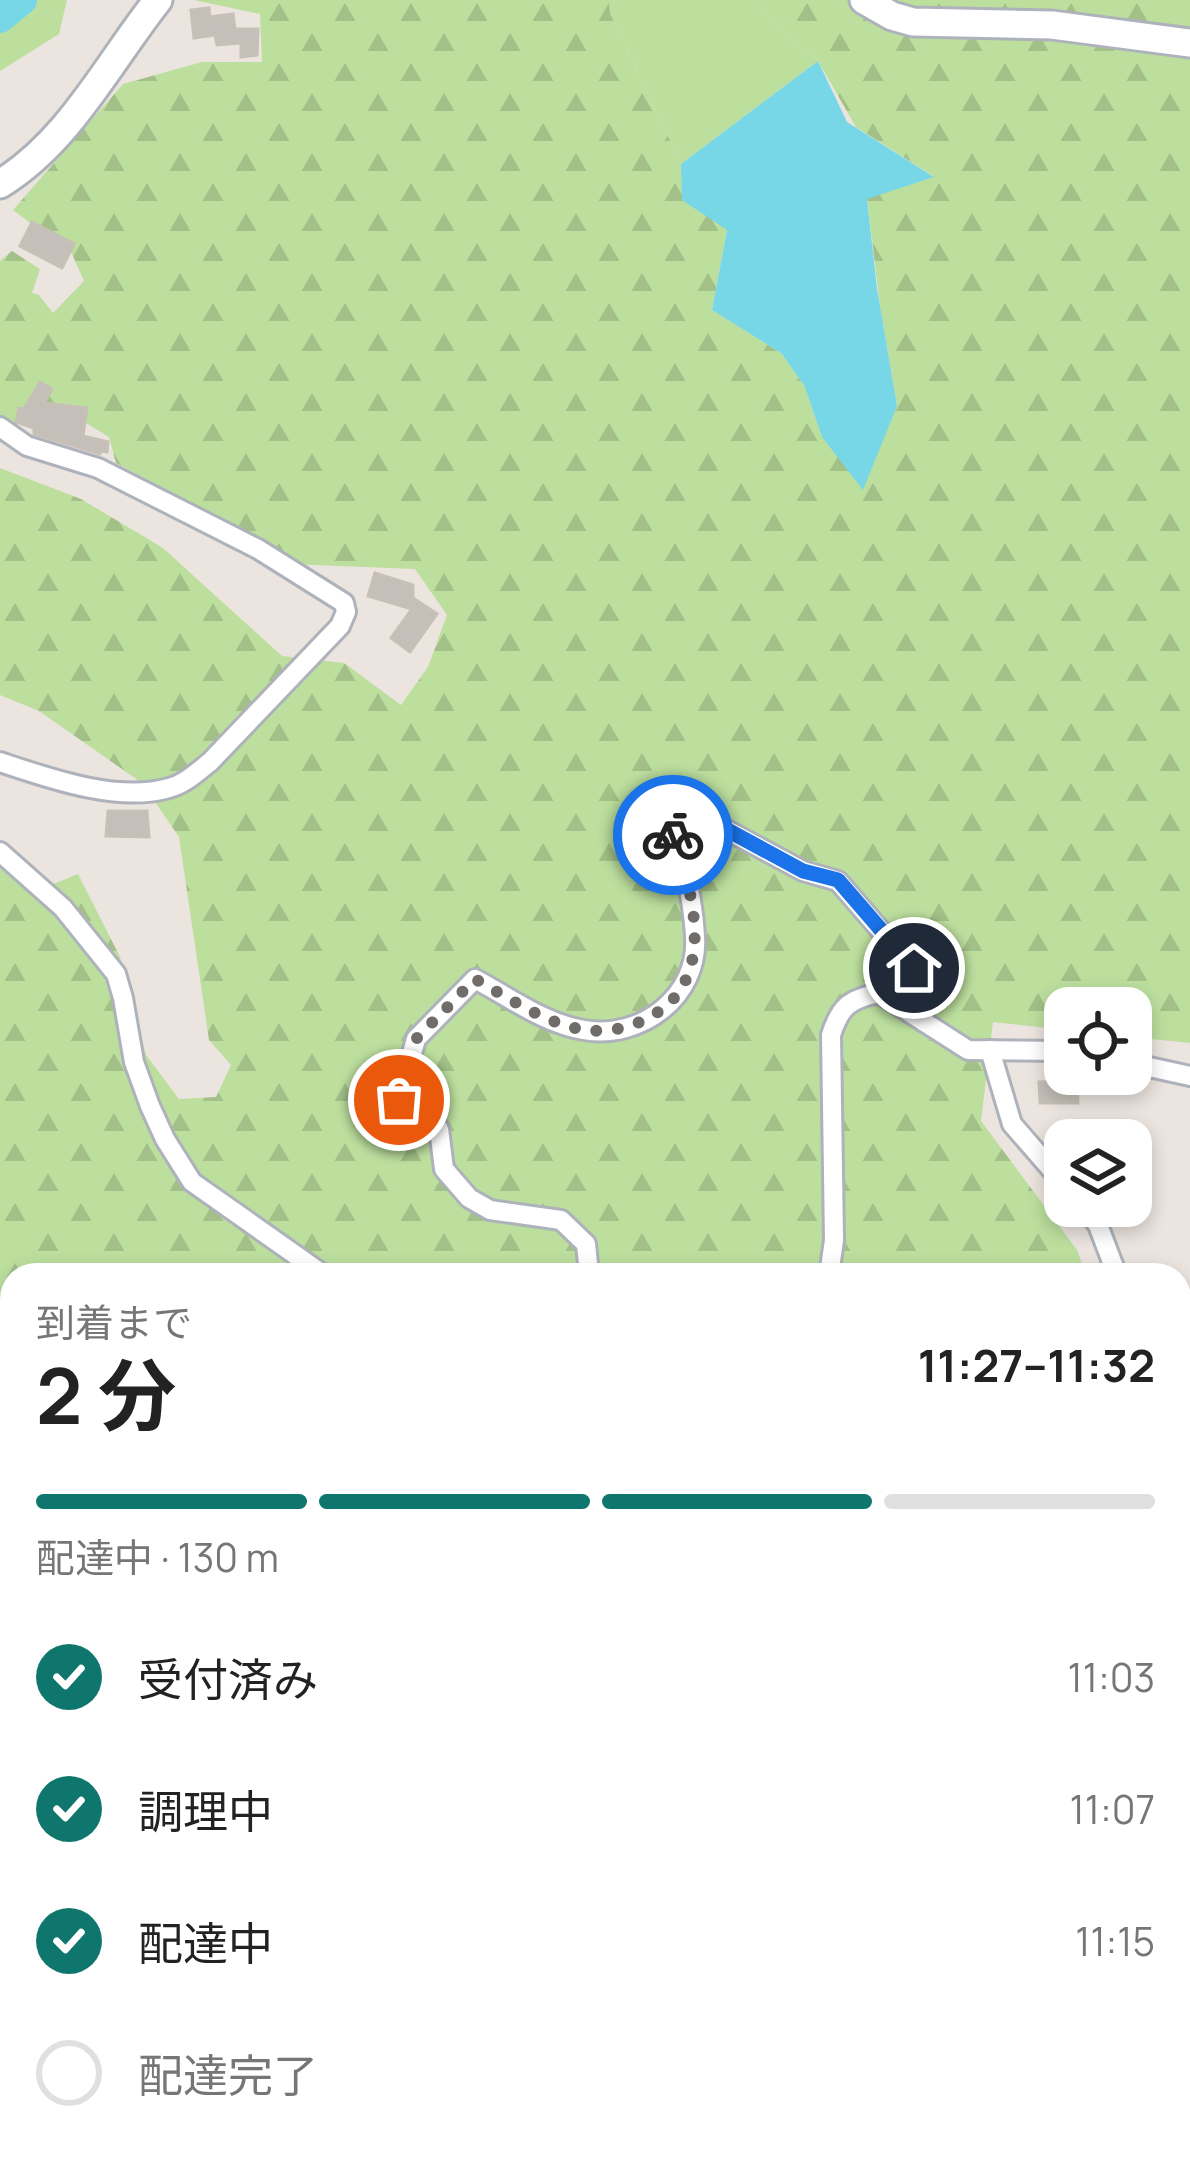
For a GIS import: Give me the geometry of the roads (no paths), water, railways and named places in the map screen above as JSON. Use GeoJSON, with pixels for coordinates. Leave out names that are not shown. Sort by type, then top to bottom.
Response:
{"type":"FeatureCollection","features":[{"type":"Feature","properties":{"kind":"street"},"geometry":{"type":"LineString","coordinates":[[864,0],[914,22],[1052,25],[1190,43]]}},
{"type":"Feature","properties":{"kind":"street"},"geometry":{"type":"LineString","coordinates":[[0,184],[31,164],[69,122],[156,1]]}},
{"type":"Feature","properties":{"kind":"street"},"geometry":{"type":"LineString","coordinates":[[0,427],[27,446],[98,468],[258,549],[344,603],[346,612],[340,626],[308,660],[185,782],[166,790],[122,792],[68,784],[0,762]]}},
{"type":"Feature","properties":{"kind":"street"},"geometry":{"type":"LineString","coordinates":[[588,1263],[586,1244],[561,1220],[490,1210],[469,1198],[444,1169],[439,1129],[424,1119],[401,1114],[399,1100],[416,1039],[475,979],[542,1016],[584,1030],[637,1024],[680,995],[696,940],[686,870],[670,829],[680,808],[803,871],[838,880],[914,968],[924,1022]]}},
{"type":"Feature","properties":{"kind":"street"},"geometry":{"type":"LineString","coordinates":[[0,852],[63,908],[116,974],[134,1062],[150,1106],[192,1182],[307,1263]]}},
{"type":"Feature","properties":{"kind":"street"},"geometry":{"type":"LineString","coordinates":[[831,1263],[830,1035],[837,1016],[855,998],[879,993],[968,1050],[1044,1051]]}},
{"type":"Feature","properties":{"kind":"street"},"geometry":{"type":"LineString","coordinates":[[990,1050],[1012,1124],[1044,1161]]}},
{"type":"Feature","properties":{"kind":"street"},"geometry":{"type":"LineString","coordinates":[[1152,1068],[1190,1076]]}},
{"type":"Feature","properties":{"kind":"street"},"geometry":{"type":"LineString","coordinates":[[1099,1227],[1112,1263]]}},
{"type":"Feature","properties":{"kind":"water"},"geometry":{"type":"Polygon","coordinates":[[[818,61],[847,122],[934,177],[867,199],[897,406],[863,490],[822,437],[804,385],[781,353],[712,310],[727,230],[682,200],[681,164],[818,61]]]}},
{"type":"Feature","properties":{"kind":"waterway"},"geometry":{"type":"LineString","coordinates":[[0,18],[22,0]]}}]}
